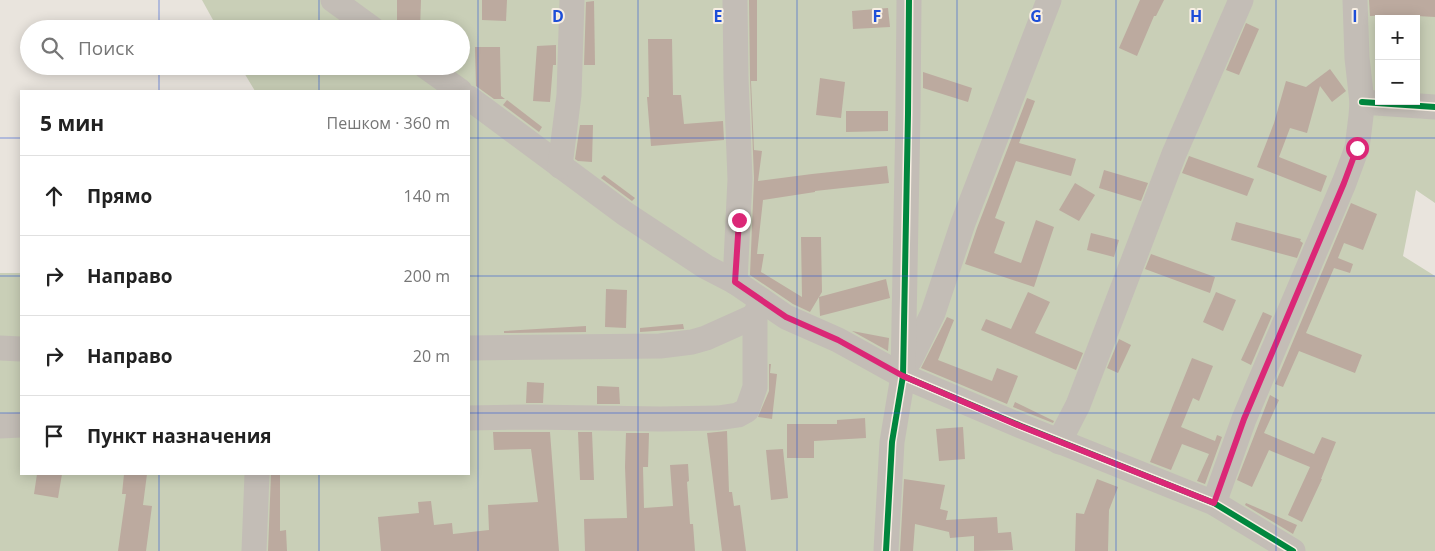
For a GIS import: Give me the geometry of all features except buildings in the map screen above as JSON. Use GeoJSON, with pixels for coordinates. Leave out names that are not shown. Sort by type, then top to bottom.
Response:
{"type":"FeatureCollection","features":[{"type":"Feature","properties":{"kind":"street"},"geometry":{"type":"LineString","coordinates":[[332,0],[360,20]]}},
{"type":"Feature","properties":{"kind":"street"},"geometry":{"type":"LineString","coordinates":[[560,166],[569,95],[572,0]]}},
{"type":"Feature","properties":{"kind":"street"},"geometry":{"type":"LineString","coordinates":[[735,0],[740,179],[735,282]]}},
{"type":"Feature","properties":{"kind":"street"},"geometry":{"type":"LineString","coordinates":[[886,551],[892,442],[903,371],[909,0]]}},
{"type":"Feature","properties":{"kind":"street"},"geometry":{"type":"LineString","coordinates":[[903,371],[933,313],[963,223],[1050,0]]}},
{"type":"Feature","properties":{"kind":"street"},"geometry":{"type":"LineString","coordinates":[[1059,442],[1078,405],[1174,154],[1241,0]]}},
{"type":"Feature","properties":{"kind":"street"},"geometry":{"type":"LineString","coordinates":[[1214,503],[1244,419],[1357,148],[1362,102],[1357,58],[1355,0]]}},
{"type":"Feature","properties":{"kind":"street"},"geometry":{"type":"LineString","coordinates":[[438,75],[459,90]]}},
{"type":"Feature","properties":{"kind":"street"},"geometry":{"type":"LineString","coordinates":[[470,99],[656,235],[706,267],[735,282],[758,308],[786,317],[838,340],[1059,442],[1214,503],[1269,544],[1293,551]]}},
{"type":"Feature","properties":{"kind":"street"},"geometry":{"type":"LineString","coordinates":[[1362,102],[1435,107]]}},
{"type":"Feature","properties":{"kind":"street"},"geometry":{"type":"LineString","coordinates":[[470,348],[660,346],[692,342],[706,338],[758,308]]}},
{"type":"Feature","properties":{"kind":"street"},"geometry":{"type":"LineString","coordinates":[[470,418],[670,419],[718,418],[738,415],[747,410],[755,387],[758,308]]}},
{"type":"Feature","properties":{"kind":"street"},"geometry":{"type":"LineString","coordinates":[[0,348],[20,348]]}},
{"type":"Feature","properties":{"kind":"street"},"geometry":{"type":"LineString","coordinates":[[0,426],[20,425]]}},
{"type":"Feature","properties":{"kind":"street"},"geometry":{"type":"LineString","coordinates":[[254,551],[257,475]]}},
{"type":"Feature","properties":{"kind":"green space"},"geometry":{"type":"Polygon","coordinates":[[[202,0],[1435,0],[1435,203],[1416,190],[1403,256],[1435,276],[1435,551],[0,551],[0,273],[20,273],[20,475],[470,475],[470,90],[254,90],[245,75],[470,75],[470,20],[213,20],[202,0]]]}},
{"type":"Feature","properties":{"kind":"cycle path"},"geometry":{"type":"LineString","coordinates":[[886,551],[892,442],[903,376],[909,0]]}},
{"type":"Feature","properties":{"kind":"cycle path"},"geometry":{"type":"LineString","coordinates":[[1362,102],[1435,107]]}},
{"type":"Feature","properties":{"kind":"cycle path"},"geometry":{"type":"LineString","coordinates":[[903,376],[1021,426],[1214,503],[1293,551]]}},
{"type":"Feature","properties":{"kind":"route"},"geometry":{"type":"LineString","coordinates":[[739,220],[735,282],[786,317],[838,340],[903,376],[1020,426],[1214,503],[1244,419],[1357,148]]}}]}
